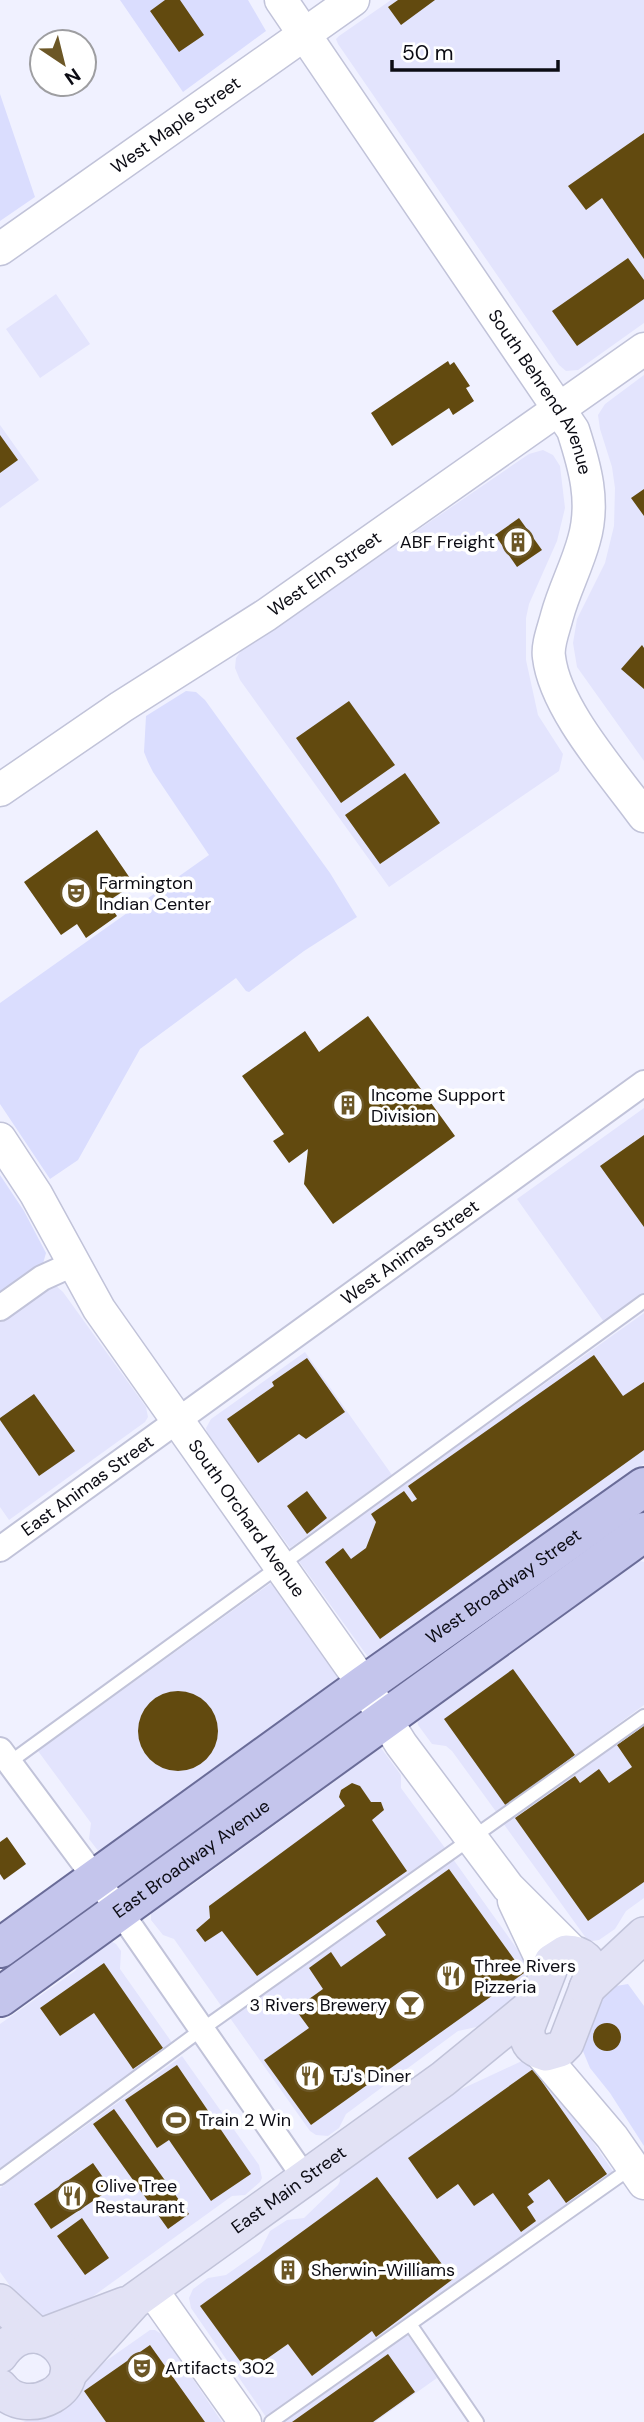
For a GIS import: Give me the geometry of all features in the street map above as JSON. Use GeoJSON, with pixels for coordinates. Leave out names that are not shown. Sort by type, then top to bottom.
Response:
{"type":"FeatureCollection","features":[{"type":"Feature","properties":{"kind":"main road","name":"West Broadway Street"},"geometry":{"type":"LineString","coordinates":[[364,1685],[640,1510]]}},
{"type":"Feature","properties":{"kind":"main road","name":"West Broadway Street"},"geometry":{"type":"LineString","coordinates":[[384,1720],[640,1510]]}},
{"type":"Feature","properties":{"kind":"main road"},"geometry":{"type":"LineString","coordinates":[[0,1948],[364,1685]]}},
{"type":"Feature","properties":{"kind":"main road","name":"East Broadway Avenue"},"geometry":{"type":"LineString","coordinates":[[0,1997],[384,1720]]}},
{"type":"Feature","properties":{"kind":"main road","name":"East Main Street"},"geometry":{"type":"LineString","coordinates":[[0,2355],[11,2342],[83,2323],[142,2295],[443,2079],[559,1971],[644,1929]]}},
{"type":"Feature","properties":{"kind":"main road"},"geometry":{"type":"LineString","coordinates":[[587,1988],[591,1970],[588,1962],[559,1971],[527,2027],[527,2037],[546,2044],[587,1988],[644,1935]]}},
{"type":"Feature","properties":{"kind":"main road","name":"East Main Street"},"geometry":{"type":"LineString","coordinates":[[443,2079],[546,2044]]}},
{"type":"Feature","properties":{"kind":"main road","name":"East Main Street"},"geometry":{"type":"LineString","coordinates":[[9,2404],[37,2407],[54,2399],[61,2392],[68,2374],[142,2295]]}},
{"type":"Feature","properties":{"kind":"main road"},"geometry":{"type":"LineString","coordinates":[[0,2302],[39,2336],[58,2347],[67,2364],[68,2374]]}},
{"type":"Feature","properties":{"kind":"street","name":"South Behrend Avenue"},"geometry":{"type":"LineString","coordinates":[[281,0],[573,430],[589,490],[589,514],[584,540],[561,600],[548,654],[556,688],[571,716],[644,816]]}},
{"type":"Feature","properties":{"kind":"street","name":"West Maple Street"},"geometry":{"type":"LineString","coordinates":[[0,249],[353,0]]}},
{"type":"Feature","properties":{"kind":"street","name":"West Elm Street"},"geometry":{"type":"LineString","coordinates":[[0,790],[121,707],[266,614],[644,349]]}},
{"type":"Feature","properties":{"kind":"street","name":"West Animas Street"},"geometry":{"type":"LineString","coordinates":[[176,1421],[644,1083]]}},
{"type":"Feature","properties":{"kind":"street","name":"South Orchard Avenue"},"geometry":{"type":"LineString","coordinates":[[0,1139],[36,1194],[99,1309],[364,1685],[384,1720],[508,1887],[559,1971]]}},
{"type":"Feature","properties":{"kind":"street"},"geometry":{"type":"LineString","coordinates":[[0,1308],[42,1278],[73,1264]]}},
{"type":"Feature","properties":{"kind":"street","name":"East Animas Street"},"geometry":{"type":"LineString","coordinates":[[0,1549],[176,1421]]}},
{"type":"Feature","properties":{"kind":"street"},"geometry":{"type":"LineString","coordinates":[[5,1756],[119,1910],[305,2178]]}},
{"type":"Feature","properties":{"kind":"street"},"geometry":{"type":"LineString","coordinates":[[546,2044],[582,2076],[612,2137],[640,2169]]}},
{"type":"Feature","properties":{"kind":"street"},"geometry":{"type":"LineString","coordinates":[[142,2295],[245,2422]]}},
{"type":"Feature","properties":{"kind":"lane"},"geometry":{"type":"LineString","coordinates":[[5,1756],[279,1565],[644,1301]]}},
{"type":"Feature","properties":{"kind":"lane"},"geometry":{"type":"LineString","coordinates":[[0,2178],[201,2030],[644,1716]]}},
{"type":"Feature","properties":{"kind":"lane"},"geometry":{"type":"LineString","coordinates":[[271,2422],[410,2324],[640,2169]]}},
{"type":"Feature","properties":{"kind":"lane"},"geometry":{"type":"LineString","coordinates":[[410,2324],[477,2422]]}},
{"type":"Feature","properties":{"kind":"shaded area"},"geometry":{"type":"Polygon","coordinates":[[[120,0],[248,0],[266,31],[183,92],[120,0]]]}},
{"type":"Feature","properties":{"kind":"shaded area"},"geometry":{"type":"Polygon","coordinates":[[[391,0],[644,0],[644,323],[578,370],[566,371],[559,365],[338,44],[336,39],[339,36],[391,0]]]}},
{"type":"Feature","properties":{"kind":"shaded area"},"geometry":{"type":"Polygon","coordinates":[[[0,94],[35,197],[0,221],[0,94]]]}},
{"type":"Feature","properties":{"kind":"shaded area"},"geometry":{"type":"Polygon","coordinates":[[[56,294],[90,344],[40,378],[6,329],[56,294]]]}},
{"type":"Feature","properties":{"kind":"shaded area"},"geometry":{"type":"Polygon","coordinates":[[[644,375],[644,761],[577,667],[573,643],[577,619],[605,563],[614,526],[615,488],[612,467],[598,415],[605,404],[644,375]]]}},
{"type":"Feature","properties":{"kind":"shaded area"},"geometry":{"type":"Polygon","coordinates":[[[0,425],[39,480],[0,508],[0,425]]]}},
{"type":"Feature","properties":{"kind":"shaded area"},"geometry":{"type":"Polygon","coordinates":[[[543,450],[553,455],[560,466],[565,508],[557,541],[529,604],[526,618],[526,660],[538,715],[563,754],[559,771],[389,887],[240,680],[235,668],[236,658],[241,651],[529,454],[543,450]]]}},
{"type":"Feature","properties":{"kind":"shaded area"},"geometry":{"type":"Polygon","coordinates":[[[186,691],[196,692],[205,700],[330,873],[357,917],[304,951],[249,992],[236,978],[140,1049],[78,1160],[50,1179],[0,1104],[0,1003],[209,855],[153,772],[144,752],[146,716],[186,691]]]}},
{"type":"Feature","properties":{"kind":"shaded area"},"geometry":{"type":"Polygon","coordinates":[[[644,1108],[644,1293],[604,1322],[517,1199],[644,1108]]]}},
{"type":"Feature","properties":{"kind":"shaded area"},"geometry":{"type":"Polygon","coordinates":[[[0,1175],[24,1211],[46,1253],[42,1267],[0,1296],[0,1175]]]}},
{"type":"Feature","properties":{"kind":"shaded area"},"geometry":{"type":"Polygon","coordinates":[[[55,1285],[63,1292],[146,1407],[148,1417],[145,1422],[9,1520],[0,1507],[0,1321],[48,1287],[55,1285]]]}},
{"type":"Feature","properties":{"kind":"shaded area"},"geometry":{"type":"Polygon","coordinates":[[[644,1313],[644,1464],[372,1658],[368,1657],[298,1560],[644,1313]]]}},
{"type":"Feature","properties":{"kind":"shaded area"},"geometry":{"type":"Polygon","coordinates":[[[305,1352],[392,1475],[290,1548],[206,1428],[211,1419],[305,1352]]]}},
{"type":"Feature","properties":{"kind":"shaded area"},"geometry":{"type":"Polygon","coordinates":[[[635,1560],[644,1562],[644,1705],[497,1813],[452,1751],[446,1746],[432,1744],[418,1725],[417,1718],[431,1705],[439,1706],[590,1597],[594,1589],[635,1560]]]}},
{"type":"Feature","properties":{"kind":"shaded area"},"geometry":{"type":"Polygon","coordinates":[[[271,1583],[339,1679],[339,1686],[103,1854],[99,1852],[89,1839],[91,1823],[38,1751],[271,1583]]]}},
{"type":"Feature","properties":{"kind":"shaded area"},"geometry":{"type":"Polygon","coordinates":[[[644,1723],[644,1898],[626,1911],[615,1929],[599,1940],[592,1941],[586,1938],[503,1823],[644,1723]]]}},
{"type":"Feature","properties":{"kind":"shaded area"},"geometry":{"type":"Polygon","coordinates":[[[377,1746],[401,1775],[401,1788],[445,1848],[222,2007],[174,1939],[163,1935],[151,1920],[151,1910],[177,1891],[187,1889],[341,1777],[346,1766],[377,1746]]]}},
{"type":"Feature","properties":{"kind":"shaded area"},"geometry":{"type":"Polygon","coordinates":[[[453,1859],[532,1970],[536,1981],[481,2026],[458,2031],[346,2114],[339,2128],[328,2136],[316,2135],[310,2131],[230,2018],[453,1859]]]}},
{"type":"Feature","properties":{"kind":"shaded area"},"geometry":{"type":"Polygon","coordinates":[[[107,1939],[121,1951],[120,1969],[173,2044],[0,2169],[0,2024],[75,1971],[78,1959],[107,1939]]]}},
{"type":"Feature","properties":{"kind":"shaded area"},"geometry":{"type":"Polygon","coordinates":[[[628,1984],[644,2006],[644,2146],[610,2093],[590,2068],[580,2044],[589,2004],[610,1987],[628,1984]]]}},
{"type":"Feature","properties":{"kind":"shaded area"},"geometry":{"type":"Polygon","coordinates":[[[182,2056],[259,2165],[262,2178],[260,2182],[245,2195],[232,2196],[56,2323],[36,2322],[0,2272],[0,2188],[182,2056]]]}},
{"type":"Feature","properties":{"kind":"shaded area"},"geometry":{"type":"Polygon","coordinates":[[[524,2060],[543,2068],[614,2173],[266,2417],[191,2308],[189,2298],[193,2289],[208,2278],[226,2275],[260,2251],[270,2231],[287,2220],[304,2218],[338,2185],[339,2172],[438,2100],[524,2060]]]}},
{"type":"Feature","properties":{"kind":"shaded area"},"geometry":{"type":"Polygon","coordinates":[[[150,2330],[163,2335],[222,2422],[23,2422],[33,2417],[59,2412],[67,2403],[76,2382],[150,2330]]]}},
{"type":"Feature","properties":{"kind":"shaded area"},"geometry":{"type":"Polygon","coordinates":[[[407,2334],[437,2378],[375,2422],[282,2422],[407,2334]]]}},
{"type":"Feature","properties":{"kind":"building"},"geometry":{"type":"Polygon","coordinates":[[[165,0],[180,0],[204,35],[179,52],[150,11],[165,0]]]}},
{"type":"Feature","properties":{"kind":"building"},"geometry":{"type":"Polygon","coordinates":[[[398,0],[435,0],[401,25],[388,7],[398,0]]]}},
{"type":"Feature","properties":{"kind":"building"},"geometry":{"type":"Polygon","coordinates":[[[644,133],[644,259],[602,198],[586,210],[568,186],[644,133]]]}},
{"type":"Feature","properties":{"kind":"building"},"geometry":{"type":"Polygon","coordinates":[[[628,258],[644,280],[644,299],[577,346],[552,311],[628,258]]]}},
{"type":"Feature","properties":{"kind":"building"},"geometry":{"type":"Polygon","coordinates":[[[448,361],[450,365],[454,362],[470,386],[466,388],[474,401],[453,415],[449,408],[392,446],[371,413],[448,361]]]}},
{"type":"Feature","properties":{"kind":"building"},"geometry":{"type":"Polygon","coordinates":[[[0,435],[18,460],[0,473],[0,435]]]}},
{"type":"Feature","properties":{"kind":"building"},"geometry":{"type":"Polygon","coordinates":[[[644,489],[644,516],[631,498],[644,489]]]}},
{"type":"Feature","properties":{"kind":"building","name":"ABF Freight"},"geometry":{"type":"Polygon","coordinates":[[[519,518],[542,550],[517,567],[495,535],[519,518]]]}},
{"type":"Feature","properties":{"kind":"building"},"geometry":{"type":"Polygon","coordinates":[[[642,645],[644,648],[644,689],[621,669],[642,645]]]}},
{"type":"Feature","properties":{"kind":"building"},"geometry":{"type":"Polygon","coordinates":[[[349,701],[395,765],[341,803],[296,738],[349,701]]]}},
{"type":"Feature","properties":{"kind":"building"},"geometry":{"type":"Polygon","coordinates":[[[405,773],[440,823],[380,864],[345,815],[405,773]]]}},
{"type":"Feature","properties":{"kind":"building","name":"Farmington Indian Center"},"geometry":{"type":"Polygon","coordinates":[[[97,830],[134,884],[107,902],[117,916],[86,938],[77,924],[61,935],[24,882],[97,830]]]}},
{"type":"Feature","properties":{"kind":"building","name":"Income Support Division"},"geometry":{"type":"Polygon","coordinates":[[[368,1016],[455,1136],[333,1224],[304,1184],[308,1149],[289,1163],[273,1141],[284,1134],[242,1076],[305,1031],[319,1052],[368,1016]]]}},
{"type":"Feature","properties":{"kind":"building"},"geometry":{"type":"Polygon","coordinates":[[[644,1135],[644,1227],[600,1166],[644,1135]]]}},
{"type":"Feature","properties":{"kind":"building"},"geometry":{"type":"Polygon","coordinates":[[[594,1355],[623,1396],[644,1382],[644,1450],[380,1639],[325,1562],[343,1548],[351,1559],[366,1548],[376,1522],[371,1514],[404,1491],[412,1502],[417,1499],[408,1486],[594,1355]]]}},
{"type":"Feature","properties":{"kind":"building"},"geometry":{"type":"Polygon","coordinates":[[[307,1358],[345,1412],[306,1439],[299,1434],[258,1463],[227,1419],[274,1386],[272,1382],[307,1358]]]}},
{"type":"Feature","properties":{"kind":"building"},"geometry":{"type":"Polygon","coordinates":[[[34,1394],[75,1451],[39,1476],[0,1420],[34,1394]]]}},
{"type":"Feature","properties":{"kind":"building"},"geometry":{"type":"Polygon","coordinates":[[[307,1491],[327,1518],[307,1534],[287,1506],[307,1491]]]}},
{"type":"Feature","properties":{"kind":"building"},"geometry":{"type":"Polygon","coordinates":[[[513,1669],[575,1755],[506,1806],[444,1719],[513,1669]]]}},
{"type":"Feature","properties":{"kind":"building"},"geometry":{"type":"Polygon","coordinates":[[[178,1691],[193,1694],[206,1703],[215,1716],[218,1731],[215,1746],[206,1759],[193,1768],[178,1771],[163,1768],[150,1759],[141,1746],[138,1731],[141,1716],[150,1703],[163,1694],[178,1691]]]}},
{"type":"Feature","properties":{"kind":"building"},"geometry":{"type":"Polygon","coordinates":[[[644,1726],[644,1882],[588,1921],[515,1818],[575,1776],[580,1783],[599,1769],[609,1783],[632,1767],[617,1745],[644,1726]]]}},
{"type":"Feature","properties":{"kind":"building"},"geometry":{"type":"Polygon","coordinates":[[[352,1783],[360,1786],[371,1802],[381,1802],[384,1810],[372,1820],[407,1871],[257,1976],[222,1931],[205,1942],[196,1930],[210,1918],[209,1906],[345,1806],[339,1797],[341,1790],[352,1783]]]}},
{"type":"Feature","properties":{"kind":"building"},"geometry":{"type":"Polygon","coordinates":[[[7,1837],[26,1864],[4,1880],[0,1874],[0,1842],[7,1837]]]}},
{"type":"Feature","properties":{"kind":"building"},"geometry":{"type":"Polygon","coordinates":[[[449,1869],[524,1973],[311,2125],[264,2060],[309,2028],[295,2009],[323,1989],[309,1968],[331,1952],[341,1967],[386,1935],[376,1921],[449,1869]]]}},
{"type":"Feature","properties":{"kind":"building"},"geometry":{"type":"Polygon","coordinates":[[[104,1963],[163,2048],[133,2069],[94,2013],[60,2036],[40,2008],[104,1963]]]}},
{"type":"Feature","properties":{"kind":"building"},"geometry":{"type":"Polygon","coordinates":[[[607,2023],[617,2027],[621,2037],[617,2047],[607,2051],[597,2047],[593,2037],[597,2027],[607,2023]]]}},
{"type":"Feature","properties":{"kind":"building","name":"Train 2 Win"},"geometry":{"type":"Polygon","coordinates":[[[177,2065],[251,2174],[211,2201],[169,2140],[157,2148],[125,2100],[177,2065]]]}},
{"type":"Feature","properties":{"kind":"building"},"geometry":{"type":"Polygon","coordinates":[[[533,2069],[607,2174],[566,2203],[549,2179],[528,2194],[534,2202],[527,2207],[536,2221],[521,2232],[493,2193],[474,2206],[458,2184],[437,2199],[408,2158],[533,2069]]]}},
{"type":"Feature","properties":{"kind":"building"},"geometry":{"type":"Polygon","coordinates":[[[114,2109],[189,2214],[168,2229],[93,2124],[114,2109]]]}},
{"type":"Feature","properties":{"kind":"building","name":"Olive Tree Restaurant"},"geometry":{"type":"Polygon","coordinates":[[[93,2163],[111,2189],[51,2229],[34,2204],[93,2163]]]}},
{"type":"Feature","properties":{"kind":"building"},"geometry":{"type":"Polygon","coordinates":[[[377,2177],[453,2279],[376,2337],[372,2331],[312,2376],[288,2344],[248,2372],[200,2306],[377,2177]]]}},
{"type":"Feature","properties":{"kind":"building"},"geometry":{"type":"Polygon","coordinates":[[[82,2218],[109,2258],[85,2275],[57,2236],[82,2218]]]}},
{"type":"Feature","properties":{"kind":"building","name":"Artifacts 302"},"geometry":{"type":"Polygon","coordinates":[[[150,2345],[205,2422],[106,2422],[84,2391],[150,2345]]]}},
{"type":"Feature","properties":{"kind":"building"},"geometry":{"type":"Polygon","coordinates":[[[388,2354],[415,2392],[373,2422],[292,2422],[388,2354]]]}},
{"type":"Feature","properties":{"kind":"place","name":"ABF Freight"},"geometry":{"type":"Point","coordinates":[518,542]}},
{"type":"Feature","properties":{"kind":"place","name":"Farmington Indian Center"},"geometry":{"type":"Point","coordinates":[76,893]}},
{"type":"Feature","properties":{"kind":"place","name":"Income Support Division"},"geometry":{"type":"Point","coordinates":[348,1105]}},
{"type":"Feature","properties":{"kind":"place","name":"Three Rivers Pizzeria"},"geometry":{"type":"Point","coordinates":[451,1976]}},
{"type":"Feature","properties":{"kind":"place","name":"3 Rivers Brewery"},"geometry":{"type":"Point","coordinates":[410,2005]}},
{"type":"Feature","properties":{"kind":"place","name":"TJ's Diner"},"geometry":{"type":"Point","coordinates":[310,2076]}},
{"type":"Feature","properties":{"kind":"place","name":"Train 2 Win"},"geometry":{"type":"Point","coordinates":[176,2120]}},
{"type":"Feature","properties":{"kind":"place","name":"Olive Tree Restaurant"},"geometry":{"type":"Point","coordinates":[72,2196]}},
{"type":"Feature","properties":{"kind":"place","name":"Sherwin-Williams"},"geometry":{"type":"Point","coordinates":[288,2270]}},
{"type":"Feature","properties":{"kind":"place","name":"Artifacts 302"},"geometry":{"type":"Point","coordinates":[142,2368]}}]}
